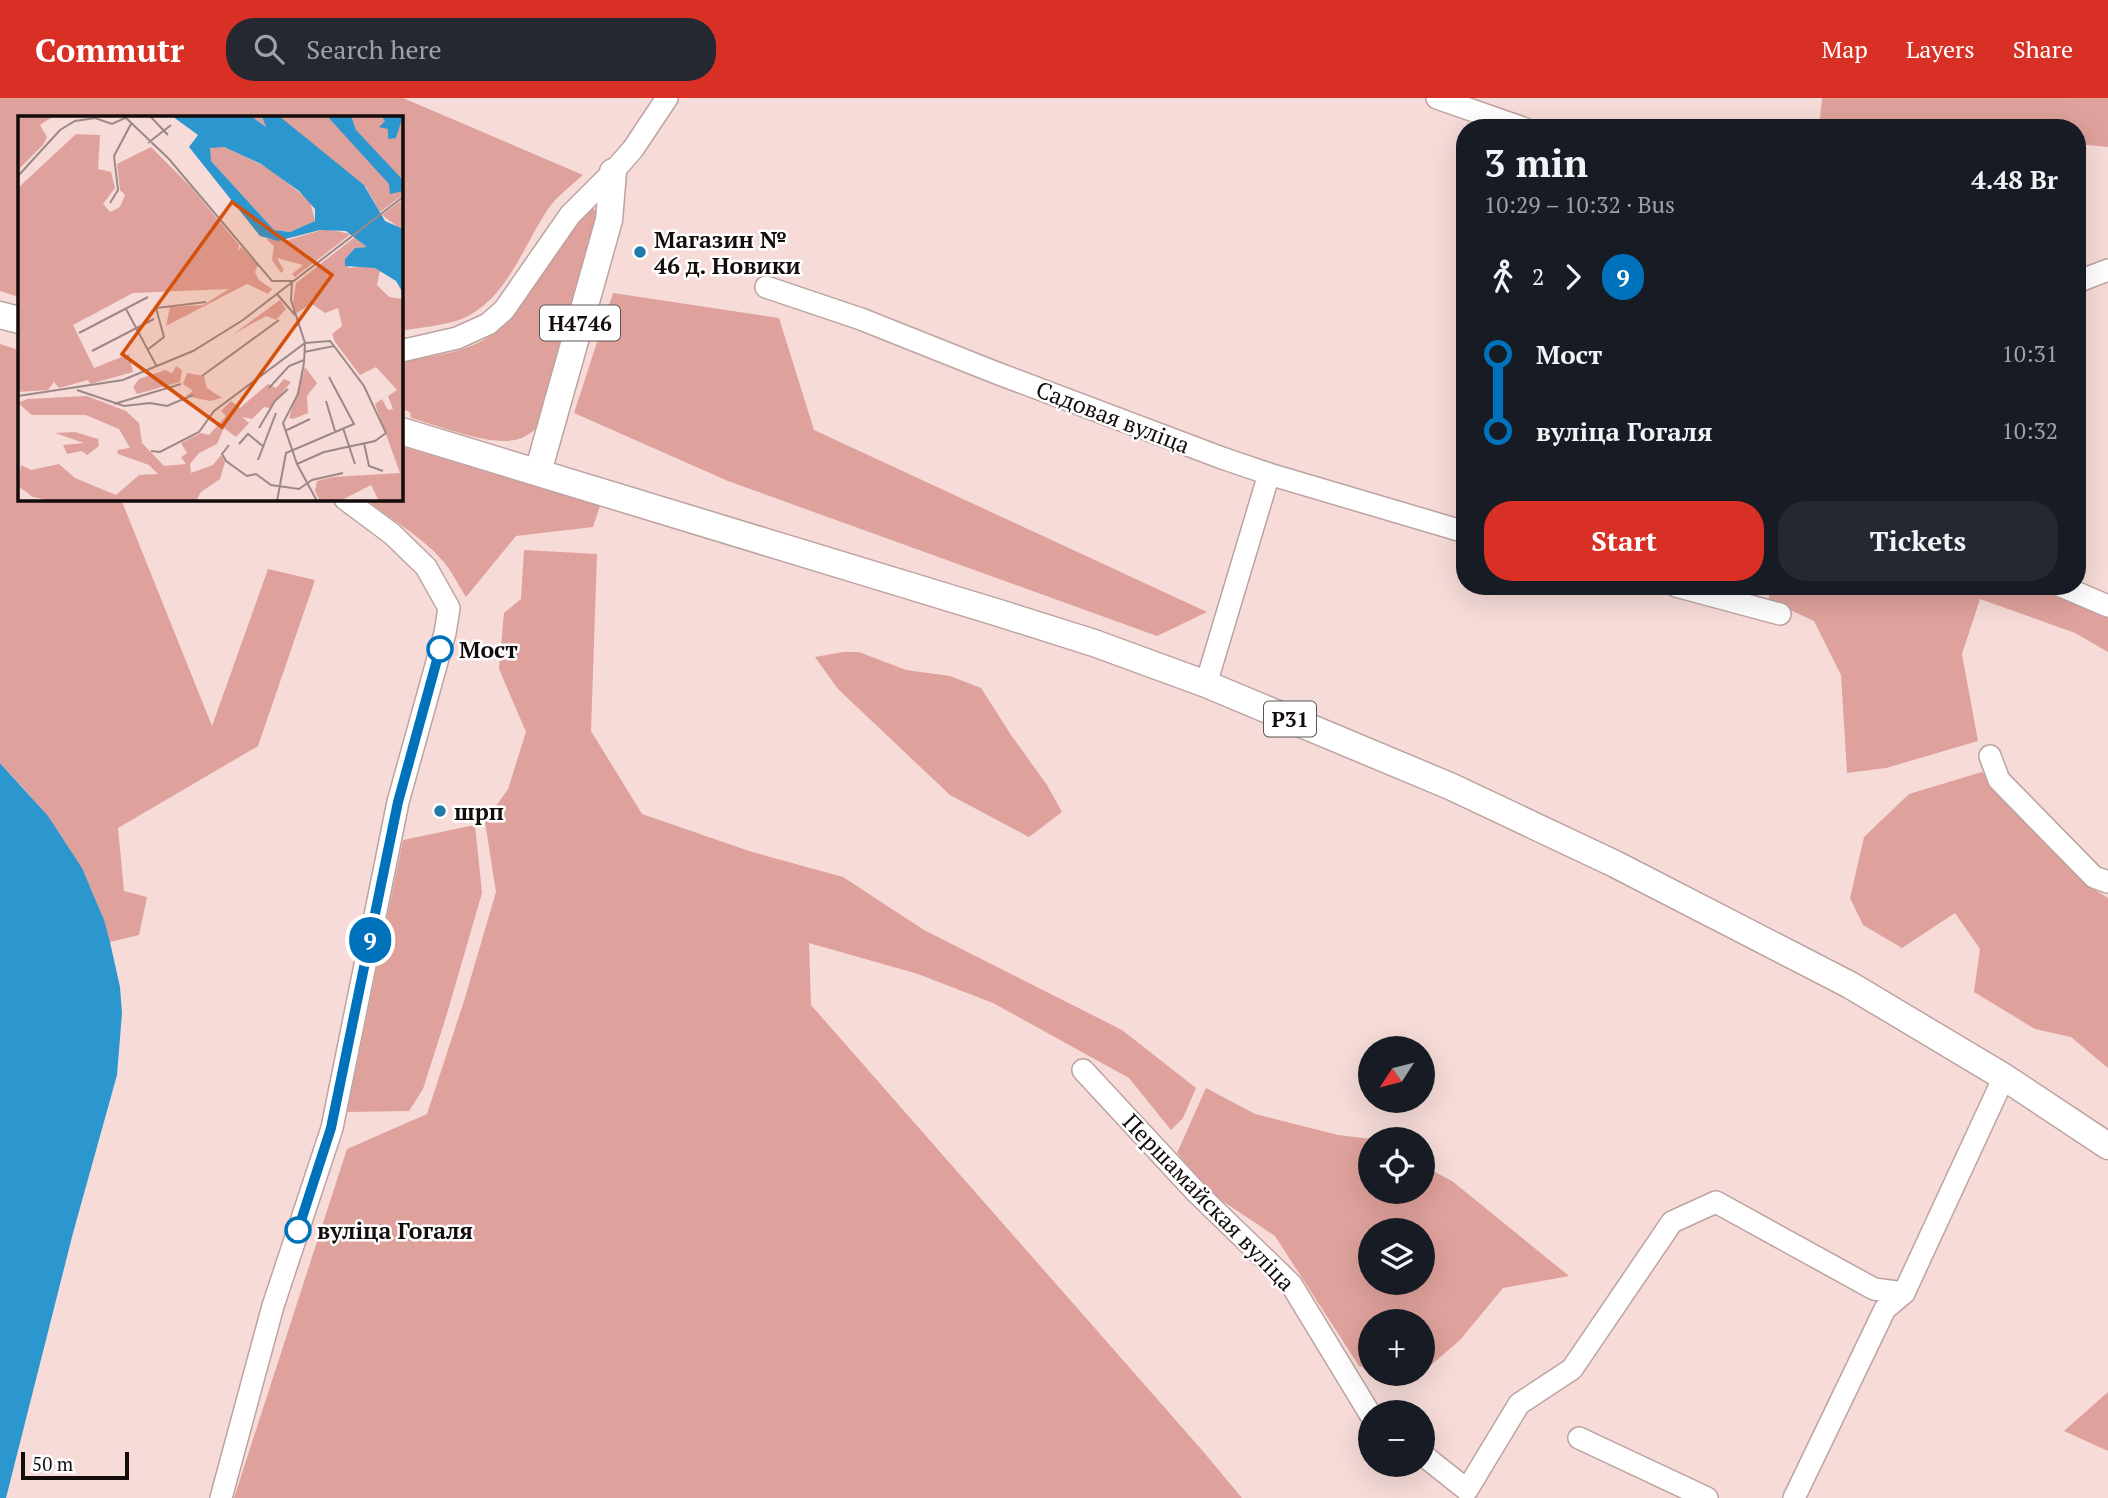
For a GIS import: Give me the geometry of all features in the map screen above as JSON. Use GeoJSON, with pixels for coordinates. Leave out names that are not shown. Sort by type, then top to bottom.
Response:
{"type":"FeatureCollection","features":[{"type":"Feature","properties":{"kind":"main road","name":"Н4746"},"geometry":{"type":"LineString","coordinates":[[538,472],[609,220],[613,172]]}},
{"type":"Feature","properties":{"kind":"main road"},"geometry":{"type":"LineString","coordinates":[[0,315],[18,320]]}},
{"type":"Feature","properties":{"kind":"main road","name":"Р31"},"geometry":{"type":"LineString","coordinates":[[406,433],[1094,643],[1206,684],[1452,787],[1615,864],[1850,985],[2004,1077],[2108,1146]]}},
{"type":"Feature","properties":{"kind":"street"},"geometry":{"type":"LineString","coordinates":[[402,351],[457,338],[488,324],[504,310],[570,215],[633,149],[667,98]]}},
{"type":"Feature","properties":{"kind":"street"},"geometry":{"type":"LineString","coordinates":[[1437,98],[1497,119]]}},
{"type":"Feature","properties":{"kind":"street"},"geometry":{"type":"LineString","coordinates":[[2086,278],[2108,270]]}},
{"type":"Feature","properties":{"kind":"street","name":"Садовая вуліца"},"geometry":{"type":"LineString","coordinates":[[766,286],[861,319],[994,372],[1269,474],[1456,530]]}},
{"type":"Feature","properties":{"kind":"street"},"geometry":{"type":"LineString","coordinates":[[1206,684],[1269,474]]}},
{"type":"Feature","properties":{"kind":"street"},"geometry":{"type":"LineString","coordinates":[[221,1498],[273,1306],[331,1128],[398,802],[445,633],[449,608],[426,567],[392,534],[346,500]]}},
{"type":"Feature","properties":{"kind":"street"},"geometry":{"type":"LineString","coordinates":[[1709,595],[1780,614]]}},
{"type":"Feature","properties":{"kind":"street"},"geometry":{"type":"LineString","coordinates":[[2082,595],[2108,606]]}},
{"type":"Feature","properties":{"kind":"street"},"geometry":{"type":"LineString","coordinates":[[1990,756],[1999,780],[2094,877],[2108,882]]}},
{"type":"Feature","properties":{"kind":"street","name":"Першамайская вуліца"},"geometry":{"type":"LineString","coordinates":[[1083,1070],[1197,1193],[1291,1284],[1361,1400]]}},
{"type":"Feature","properties":{"kind":"street"},"geometry":{"type":"LineString","coordinates":[[1794,1498],[1885,1309],[1904,1293],[2004,1077]]}},
{"type":"Feature","properties":{"kind":"street"},"geometry":{"type":"LineString","coordinates":[[1435,1465],[1467,1490],[1518,1404],[1572,1368],[1672,1222],[1716,1202],[1874,1289],[1904,1293]]}},
{"type":"Feature","properties":{"kind":"street"},"geometry":{"type":"LineString","coordinates":[[1579,1438],[1707,1498]]}},
{"type":"Feature","properties":{"kind":"shaded area"},"geometry":{"type":"Polygon","coordinates":[[[0,98],[403,98],[583,175],[552,204],[503,284],[479,309],[457,321],[402,331],[402,116],[18,116],[18,297],[0,291],[0,98]]]}},
{"type":"Feature","properties":{"kind":"shaded area"},"geometry":{"type":"Polygon","coordinates":[[[1822,98],[2108,98],[2108,147],[2086,145],[2086,119],[1820,119],[1822,98]]]}},
{"type":"Feature","properties":{"kind":"shaded area"},"geometry":{"type":"Polygon","coordinates":[[[592,207],[599,214],[543,423],[519,439],[504,441],[463,434],[411,418],[410,412],[402,409],[402,362],[461,350],[488,338],[500,328],[512,316],[578,214],[592,207]]]}},
{"type":"Feature","properties":{"kind":"shaded area"},"geometry":{"type":"Polygon","coordinates":[[[613,293],[779,318],[814,430],[1207,612],[1157,636],[728,481],[574,413],[613,293]]]}},
{"type":"Feature","properties":{"kind":"shaded area"},"geometry":{"type":"Polygon","coordinates":[[[0,344],[18,350],[18,500],[121,500],[212,726],[268,569],[315,580],[258,746],[118,828],[124,891],[147,897],[139,935],[110,942],[91,890],[67,845],[37,804],[0,763],[0,344]]]}},
{"type":"Feature","properties":{"kind":"shaded area"},"geometry":{"type":"Polygon","coordinates":[[[402,446],[600,506],[593,527],[516,536],[466,597],[448,567],[433,550],[367,500],[402,500],[402,446]]]}},
{"type":"Feature","properties":{"kind":"shaded area"},"geometry":{"type":"Polygon","coordinates":[[[524,550],[597,554],[591,731],[642,814],[752,852],[843,877],[924,930],[1122,1030],[1196,1088],[1183,1118],[1171,1130],[1129,1078],[993,1003],[918,974],[809,943],[811,1005],[1242,1498],[234,1498],[347,1149],[427,1114],[464,1001],[496,892],[485,822],[508,789],[526,732],[499,669],[504,613],[521,599],[524,550]]]}},
{"type":"Feature","properties":{"kind":"shaded area"},"geometry":{"type":"Polygon","coordinates":[[[1769,595],[2064,595],[2108,618],[2108,652],[2075,633],[1980,599],[1962,654],[1978,741],[1886,768],[1847,773],[1841,675],[1814,621],[1769,600],[1769,595]]]}},
{"type":"Feature","properties":{"kind":"shaded area"},"geometry":{"type":"Polygon","coordinates":[[[859,652],[906,670],[950,676],[981,688],[1047,785],[1062,812],[1029,837],[950,795],[838,689],[815,657],[859,652]]]}},
{"type":"Feature","properties":{"kind":"shaded area"},"geometry":{"type":"Polygon","coordinates":[[[1982,772],[2010,799],[2087,885],[2108,898],[2108,1068],[2071,1037],[2035,1029],[1974,992],[1980,949],[1955,913],[1902,948],[1863,925],[1850,898],[1864,837],[1909,794],[1982,772]]]}},
{"type":"Feature","properties":{"kind":"shaded area"},"geometry":{"type":"Polygon","coordinates":[[[475,825],[482,893],[423,1089],[409,1111],[347,1112],[403,840],[475,825]]]}},
{"type":"Feature","properties":{"kind":"shaded area"},"geometry":{"type":"Polygon","coordinates":[[[1206,1088],[1255,1114],[1358,1137],[1358,1204],[1435,1204],[1435,1172],[1452,1181],[1569,1276],[1503,1288],[1460,1340],[1435,1362],[1435,1309],[1358,1309],[1358,1364],[1275,1236],[1212,1194],[1177,1153],[1206,1088]]]}},
{"type":"Feature","properties":{"kind":"shaded area"},"geometry":{"type":"Polygon","coordinates":[[[2108,1392],[2108,1451],[2064,1431],[2108,1392]]]}},
{"type":"Feature","properties":{"kind":"water"},"geometry":{"type":"Polygon","coordinates":[[[0,763],[48,816],[82,868],[104,920],[120,987],[122,1013],[117,1075],[73,1233],[6,1498],[0,1498],[0,763]]]}},
{"type":"Feature","properties":{"kind":"bus line","name":"9"},"geometry":{"type":"LineString","coordinates":[[298,1230],[331,1128],[398,802],[440,649]]}},
{"type":"Feature","properties":{"kind":"place","name":"Магазин № 46 д. Новики"},"geometry":{"type":"Point","coordinates":[640,252]}},
{"type":"Feature","properties":{"kind":"place","name":"Мост"},"geometry":{"type":"Point","coordinates":[440,649]}},
{"type":"Feature","properties":{"kind":"place","name":"шрп"},"geometry":{"type":"Point","coordinates":[440,811]}},
{"type":"Feature","properties":{"kind":"place","name":"вуліца Гогаля"},"geometry":{"type":"Point","coordinates":[298,1230]}}]}
